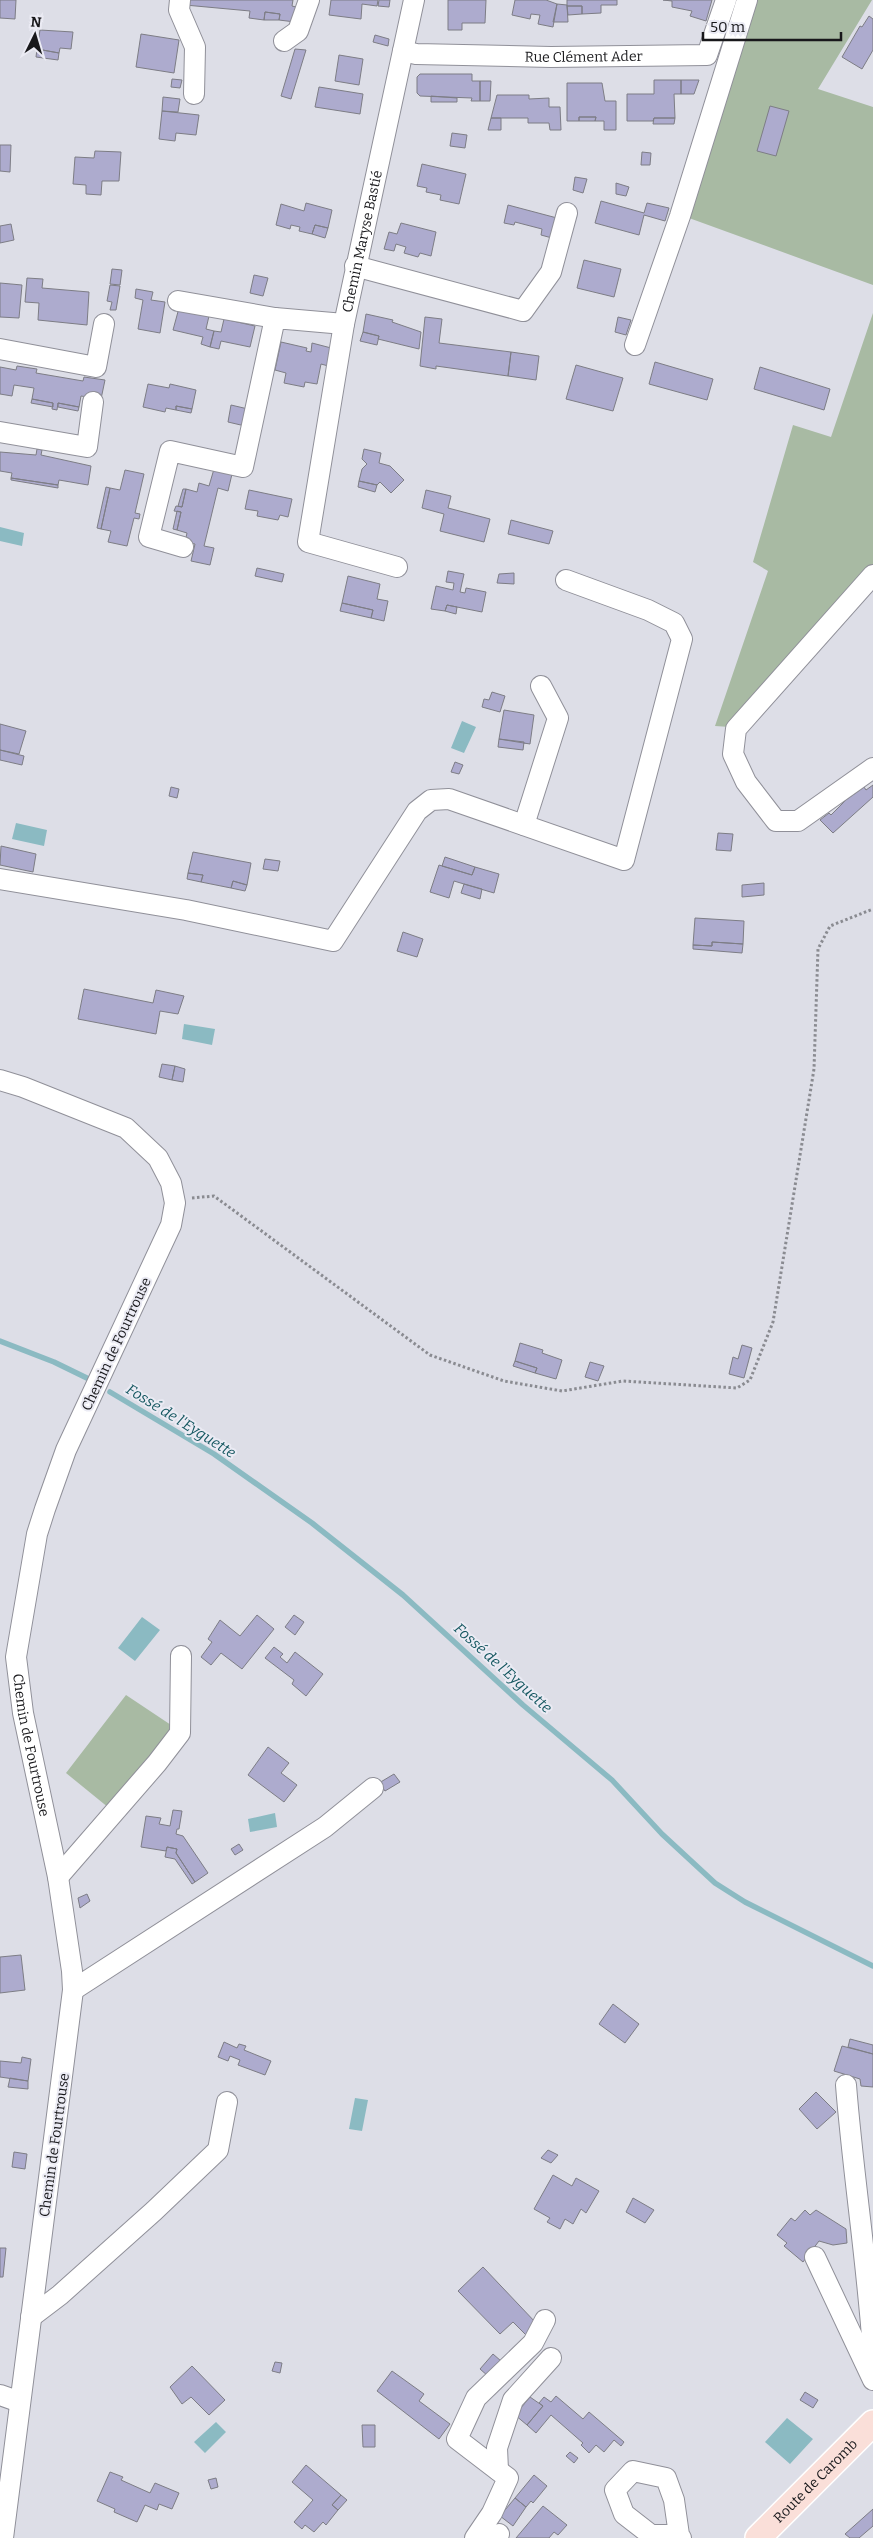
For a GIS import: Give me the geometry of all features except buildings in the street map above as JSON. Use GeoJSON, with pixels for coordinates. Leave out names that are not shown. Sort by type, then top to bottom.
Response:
{"type":"FeatureCollection","features":[{"type":"Feature","properties":{"kind":"main road","name":"Route de Caromb"},"geometry":{"type":"LineString","coordinates":[[758,2538],[873,2423]]}},
{"type":"Feature","properties":{"kind":"street"},"geometry":{"type":"LineString","coordinates":[[180,0],[179,10],[195,47],[194,94]]}},
{"type":"Feature","properties":{"kind":"street"},"geometry":{"type":"LineString","coordinates":[[284,41],[298,31],[309,0]]}},
{"type":"Feature","properties":{"kind":"street","name":"Chemin Maryse Bastié"},"geometry":{"type":"LineString","coordinates":[[178,301],[275,318],[344,324],[414,0]]}},
{"type":"Feature","properties":{"kind":"street","name":"Rue Clément Ader"},"geometry":{"type":"LineString","coordinates":[[403,51],[416,54],[551,57],[707,55],[726,0]]}},
{"type":"Feature","properties":{"kind":"street"},"geometry":{"type":"LineString","coordinates":[[635,345],[680,216],[747,0]]}},
{"type":"Feature","properties":{"kind":"street"},"geometry":{"type":"LineString","coordinates":[[355,266],[523,311],[551,272],[567,213]]}},
{"type":"Feature","properties":{"kind":"street"},"geometry":{"type":"LineString","coordinates":[[183,547],[149,537],[170,451],[243,467],[275,318]]}},
{"type":"Feature","properties":{"kind":"street"},"geometry":{"type":"LineString","coordinates":[[0,349],[96,367],[104,324]]}},
{"type":"Feature","properties":{"kind":"street"},"geometry":{"type":"LineString","coordinates":[[344,324],[308,542],[397,566]]}},
{"type":"Feature","properties":{"kind":"street"},"geometry":{"type":"LineString","coordinates":[[0,432],[87,447],[92,402]]}},
{"type":"Feature","properties":{"kind":"street"},"geometry":{"type":"LineString","coordinates":[[873,576],[736,729],[733,754],[746,782],[776,820],[798,821],[873,768]]}},
{"type":"Feature","properties":{"kind":"street"},"geometry":{"type":"LineString","coordinates":[[0,878],[186,910],[333,941],[417,811],[432,800],[449,799],[624,860],[682,640],[674,623],[648,610],[566,580]]}},
{"type":"Feature","properties":{"kind":"street"},"geometry":{"type":"LineString","coordinates":[[524,825],[558,718],[541,686]]}},
{"type":"Feature","properties":{"kind":"street","name":"Chemin de Fourtrouse"},"geometry":{"type":"LineString","coordinates":[[0,1080],[126,1128],[158,1158],[171,1182],[175,1203],[171,1225],[66,1450],[37,1534],[16,1657],[23,1713],[58,1877],[72,1971],[73,1990],[2,2528]]}},
{"type":"Feature","properties":{"kind":"street"},"geometry":{"type":"LineString","coordinates":[[58,1877],[157,1764],[180,1733],[181,1656]]}},
{"type":"Feature","properties":{"kind":"street"},"geometry":{"type":"LineString","coordinates":[[73,1990],[325,1827],[373,1788]]}},
{"type":"Feature","properties":{"kind":"street"},"geometry":{"type":"LineString","coordinates":[[846,2085],[851,2153],[868,2274],[873,2350]]}},
{"type":"Feature","properties":{"kind":"street"},"geometry":{"type":"LineString","coordinates":[[31,2317],[60,2295],[125,2237],[218,2150],[227,2102]]}},
{"type":"Feature","properties":{"kind":"street"},"geometry":{"type":"LineString","coordinates":[[815,2257],[873,2380]]}},
{"type":"Feature","properties":{"kind":"street"},"geometry":{"type":"LineString","coordinates":[[474,2538],[492,2513],[508,2478],[457,2439],[476,2398],[533,2342],[545,2320]]}},
{"type":"Feature","properties":{"kind":"street"},"geometry":{"type":"LineString","coordinates":[[498,2470],[497,2448],[514,2400],[551,2358]]}},
{"type":"Feature","properties":{"kind":"street"},"geometry":{"type":"LineString","coordinates":[[0,2395],[20,2402]]}},
{"type":"Feature","properties":{"kind":"path"},"geometry":{"type":"LineString","coordinates":[[175,1203],[198,1196],[214,1196],[430,1354],[504,1380],[562,1391],[623,1382],[737,1388],[750,1380],[772,1322],[814,1068],[818,949],[830,926],[873,909]]}},
{"type":"Feature","properties":{"kind":"green space"},"geometry":{"type":"Polygon","coordinates":[[[756,0],[872,0],[818,89],[873,107],[873,285],[689,218],[756,0]]]}},
{"type":"Feature","properties":{"kind":"green space"},"geometry":{"type":"Polygon","coordinates":[[[873,313],[873,567],[730,727],[715,726],[768,571],[753,562],[793,425],[831,437],[873,313]]]}},
{"type":"Feature","properties":{"kind":"green space"},"geometry":{"type":"Polygon","coordinates":[[[126,1695],[174,1727],[109,1808],[66,1773],[126,1695]]]}},
{"type":"Feature","properties":{"kind":"water"},"geometry":{"type":"Polygon","coordinates":[[[0,527],[24,533],[22,546],[0,541],[0,527]]]}},
{"type":"Feature","properties":{"kind":"water"},"geometry":{"type":"Polygon","coordinates":[[[462,721],[476,727],[464,753],[451,748],[462,721]]]}},
{"type":"Feature","properties":{"kind":"water"},"geometry":{"type":"Polygon","coordinates":[[[16,823],[47,830],[44,846],[12,839],[16,823]]]}},
{"type":"Feature","properties":{"kind":"water"},"geometry":{"type":"Polygon","coordinates":[[[184,1024],[215,1029],[212,1045],[182,1039],[184,1024]]]}},
{"type":"Feature","properties":{"kind":"water"},"geometry":{"type":"Polygon","coordinates":[[[142,1617],[160,1630],[135,1661],[118,1648],[142,1617]]]}},
{"type":"Feature","properties":{"kind":"water"},"geometry":{"type":"Polygon","coordinates":[[[275,1813],[277,1827],[250,1832],[248,1819],[275,1813]]]}},
{"type":"Feature","properties":{"kind":"water"},"geometry":{"type":"Polygon","coordinates":[[[355,2098],[368,2100],[362,2131],[349,2129],[355,2098]]]}},
{"type":"Feature","properties":{"kind":"water"},"geometry":{"type":"Polygon","coordinates":[[[787,2418],[813,2439],[790,2464],[765,2442],[787,2418]]]}},
{"type":"Feature","properties":{"kind":"water"},"geometry":{"type":"Polygon","coordinates":[[[216,2422],[226,2432],[205,2453],[194,2442],[216,2422]]]}},
{"type":"Feature","properties":{"kind":"waterway","name":"Fossé de l'Eyguette"},"geometry":{"type":"LineString","coordinates":[[0,1341],[54,1362],[93,1381]]}},
{"type":"Feature","properties":{"kind":"waterway","name":"Fossé de l'Eyguette"},"geometry":{"type":"LineString","coordinates":[[110,1392],[214,1454],[312,1523],[403,1595],[523,1705],[612,1780],[662,1834],[715,1883],[745,1902],[873,1966]]}}]}
